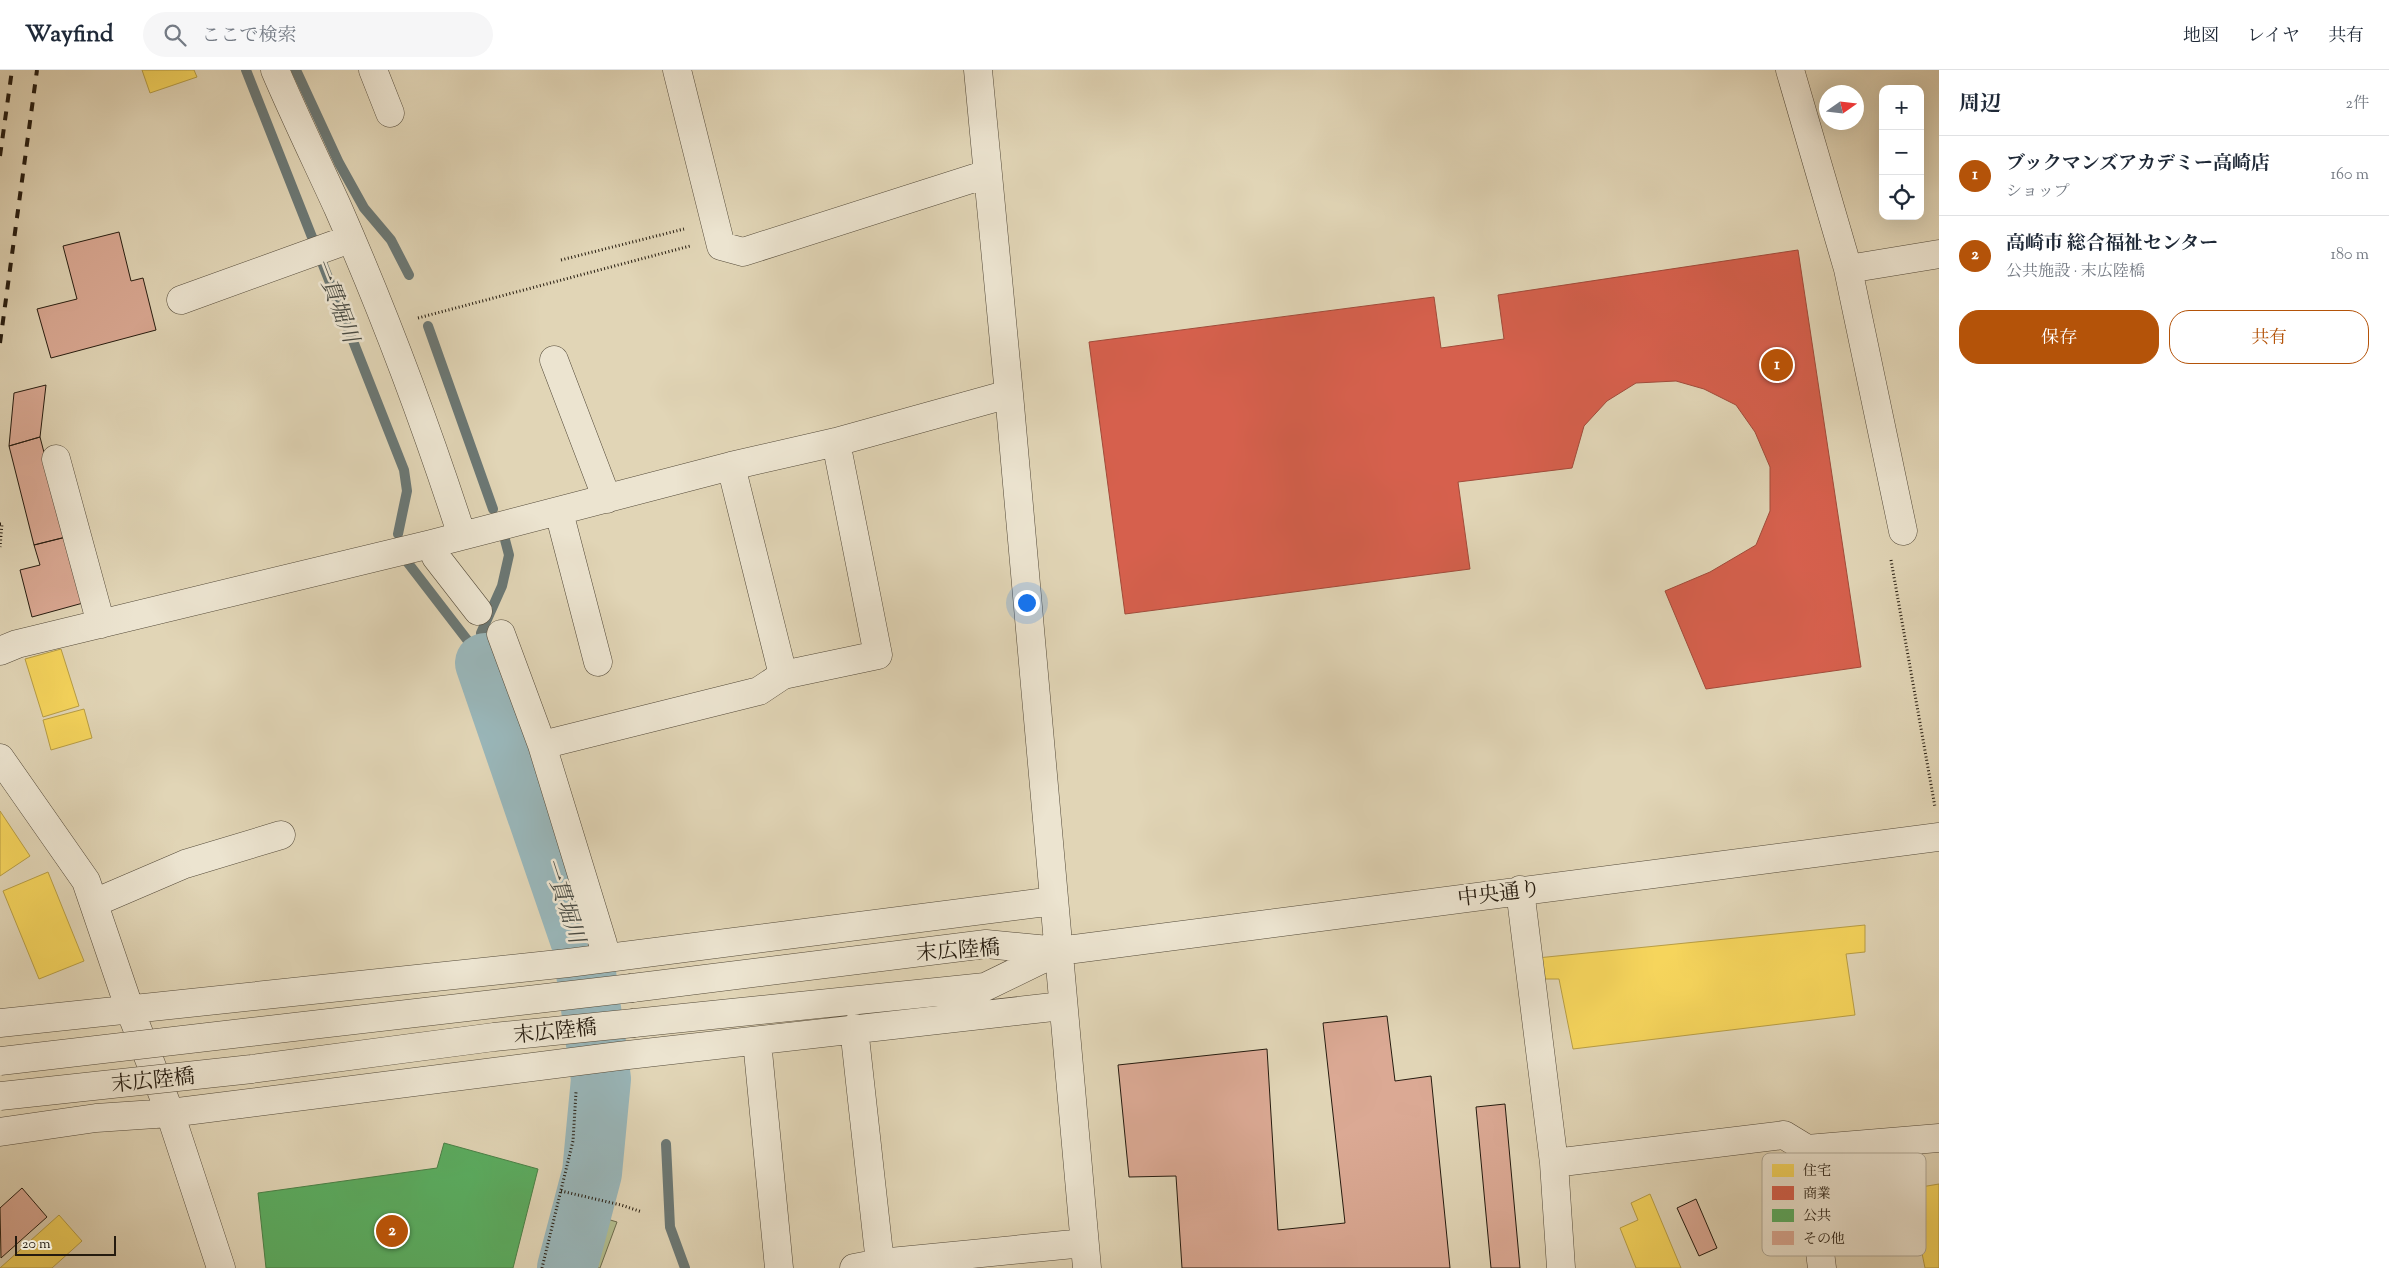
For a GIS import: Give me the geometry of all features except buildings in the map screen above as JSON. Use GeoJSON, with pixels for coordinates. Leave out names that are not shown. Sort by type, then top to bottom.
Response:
{"type":"FeatureCollection","features":[{"type":"Feature","properties":{"kind":"street"},"geometry":{"type":"LineString","coordinates":[[275,70],[338,209],[343,242],[386,325],[440,468],[462,536]]}},
{"type":"Feature","properties":{"kind":"street"},"geometry":{"type":"LineString","coordinates":[[373,70],[390,113]]}},
{"type":"Feature","properties":{"kind":"street"},"geometry":{"type":"LineString","coordinates":[[677,70],[718,234],[743,252],[987,174]]}},
{"type":"Feature","properties":{"kind":"street"},"geometry":{"type":"LineString","coordinates":[[854,1028],[866,1266],[1086,1256],[978,70]]}},
{"type":"Feature","properties":{"kind":"street"},"geometry":{"type":"LineString","coordinates":[[1790,70],[1848,269],[1903,531]]}},
{"type":"Feature","properties":{"kind":"street"},"geometry":{"type":"LineString","coordinates":[[181,300],[343,242]]}},
{"type":"Feature","properties":{"kind":"street"},"geometry":{"type":"LineString","coordinates":[[1848,269],[1939,254]]}},
{"type":"Feature","properties":{"kind":"street"},"geometry":{"type":"LineString","coordinates":[[554,360],[607,499]]}},
{"type":"Feature","properties":{"kind":"street"},"geometry":{"type":"LineString","coordinates":[[0,651],[18,644],[431,544],[731,466],[836,442],[1009,394]]}},
{"type":"Feature","properties":{"kind":"street"},"geometry":{"type":"LineString","coordinates":[[542,745],[759,690],[783,675],[878,655],[836,442]]}},
{"type":"Feature","properties":{"kind":"street"},"geometry":{"type":"LineString","coordinates":[[56,459],[101,624]]}},
{"type":"Feature","properties":{"kind":"street"},"geometry":{"type":"LineString","coordinates":[[731,466],[783,675]]}},
{"type":"Feature","properties":{"kind":"street"},"geometry":{"type":"LineString","coordinates":[[559,512],[598,662]]}},
{"type":"Feature","properties":{"kind":"street"},"geometry":{"type":"LineString","coordinates":[[431,544],[436,557],[478,611]]}},
{"type":"Feature","properties":{"kind":"street"},"geometry":{"type":"LineString","coordinates":[[501,634],[542,745],[603,951]]}},
{"type":"Feature","properties":{"kind":"street"},"geometry":{"type":"LineString","coordinates":[[0,758],[86,881],[130,1010],[170,1113],[221,1268]]}},
{"type":"Feature","properties":{"kind":"street"},"geometry":{"type":"LineString","coordinates":[[94,903],[185,864],[281,835]]}},
{"type":"Feature","properties":{"kind":"street","name":"中央通り"},"geometry":{"type":"LineString","coordinates":[[1058,951],[1939,837]]}},
{"type":"Feature","properties":{"kind":"street"},"geometry":{"type":"LineString","coordinates":[[1520,890],[1554,1163],[1561,1268]]}},
{"type":"Feature","properties":{"kind":"street"},"geometry":{"type":"LineString","coordinates":[[0,1023],[568,963],[603,951],[1054,902]]}},
{"type":"Feature","properties":{"kind":"street","name":"末広陸橋"},"geometry":{"type":"LineString","coordinates":[[0,1061],[632,988],[986,944],[1058,951]]}},
{"type":"Feature","properties":{"kind":"street","name":"末広陸橋"},"geometry":{"type":"LineString","coordinates":[[0,1096],[252,1069],[494,1037],[985,987],[1058,951]]}},
{"type":"Feature","properties":{"kind":"street"},"geometry":{"type":"LineString","coordinates":[[0,1132],[96,1118],[170,1113],[581,1072],[619,1056],[1062,1006]]}},
{"type":"Feature","properties":{"kind":"street"},"geometry":{"type":"LineString","coordinates":[[757,1041],[779,1268]]}},
{"type":"Feature","properties":{"kind":"street"},"geometry":{"type":"LineString","coordinates":[[1554,1163],[1784,1135],[1807,1149],[1939,1138]]}},
{"type":"Feature","properties":{"kind":"street"},"geometry":{"type":"LineString","coordinates":[[1807,1149],[1808,1153]]}},
{"type":"Feature","properties":{"kind":"path"},"geometry":{"type":"LineString","coordinates":[[561,260],[718,234]]}},
{"type":"Feature","properties":{"kind":"path"},"geometry":{"type":"LineString","coordinates":[[386,325],[445,312],[572,276],[697,244],[718,234]]}},
{"type":"Feature","properties":{"kind":"path"},"geometry":{"type":"LineString","coordinates":[[0,524],[2,524],[0,548]]}},
{"type":"Feature","properties":{"kind":"path"},"geometry":{"type":"LineString","coordinates":[[1903,531],[1887,540],[1936,808]]}},
{"type":"Feature","properties":{"kind":"path"},"geometry":{"type":"LineString","coordinates":[[542,1268],[573,1140],[581,1072]]}},
{"type":"Feature","properties":{"kind":"path"},"geometry":{"type":"LineString","coordinates":[[560,1191],[621,1205],[642,1212]]}},
{"type":"Feature","properties":{"kind":"green space"},"geometry":{"type":"Polygon","coordinates":[[[607,1219],[617,1222],[600,1268],[586,1268],[607,1219]]]}},
{"type":"Feature","properties":{"kind":"waterway","name":"一貫堀川"},"geometry":{"type":"LineString","coordinates":[[246,70],[404,470],[407,491],[398,534]]}},
{"type":"Feature","properties":{"kind":"waterway"},"geometry":{"type":"LineString","coordinates":[[296,70],[339,163],[364,208],[391,240],[409,275]]}},
{"type":"Feature","properties":{"kind":"waterway"},"geometry":{"type":"LineString","coordinates":[[428,326],[493,509]]}},
{"type":"Feature","properties":{"kind":"waterway"},"geometry":{"type":"LineString","coordinates":[[485,663],[481,633],[502,586],[509,555],[504,536]]}},
{"type":"Feature","properties":{"kind":"waterway","name":"一貫堀川"},"geometry":{"type":"LineString","coordinates":[[408,563],[485,663]]}},
{"type":"Feature","properties":{"kind":"waterway","name":"一貫堀川"},"geometry":{"type":"LineString","coordinates":[[485,663],[582,945],[601,1079],[592,1173],[567,1268]]}},
{"type":"Feature","properties":{"kind":"waterway"},"geometry":{"type":"LineString","coordinates":[[666,1144],[670,1227],[685,1268]]}},
{"type":"Feature","properties":{"kind":"railway"},"geometry":{"type":"LineString","coordinates":[[0,156],[12,70]]}},
{"type":"Feature","properties":{"kind":"railway"},"geometry":{"type":"LineString","coordinates":[[0,343],[37,70]]}},
{"type":"Feature","properties":{"kind":"place","name":"ブックマンズアカデミー高崎店"},"geometry":{"type":"Point","coordinates":[1777,365]}},
{"type":"Feature","properties":{"kind":"place","name":"高崎市 総合福祉センター"},"geometry":{"type":"Point","coordinates":[392,1231]}}]}
